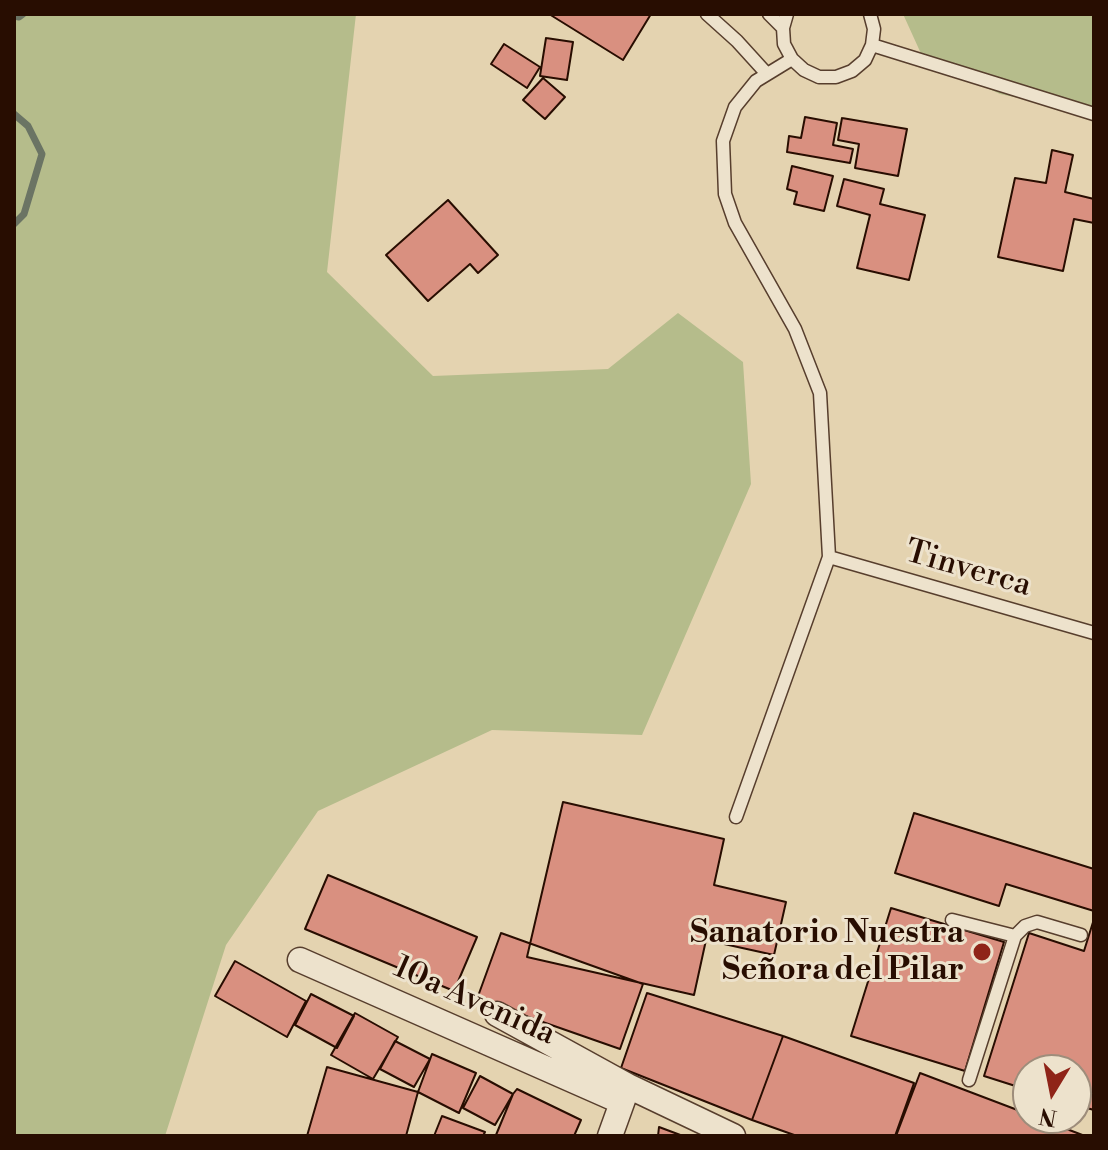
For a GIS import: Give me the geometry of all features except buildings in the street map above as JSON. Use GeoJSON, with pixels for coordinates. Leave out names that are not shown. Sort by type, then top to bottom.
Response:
{"type":"FeatureCollection","features":[{"type":"Feature","properties":{"kind":"street","name":"10a Avenida"},"geometry":{"type":"LineString","coordinates":[[300,960],[733,1136]]}},
{"type":"Feature","properties":{"kind":"street"},"geometry":{"type":"LineString","coordinates":[[497,1014],[625,1094],[610,1136]]}},
{"type":"Feature","properties":{"kind":"lane"},"geometry":{"type":"LineString","coordinates":[[707,14],[767,74]]}},
{"type":"Feature","properties":{"kind":"lane"},"geometry":{"type":"LineString","coordinates":[[769,14],[783,28]]}},
{"type":"Feature","properties":{"kind":"lane"},"geometry":{"type":"LineString","coordinates":[[787,14],[783,28],[784,44],[792,59],[804,70],[819,77],[836,77],[852,71],[865,60],[872,45],[874,29],[870,14]]}},
{"type":"Feature","properties":{"kind":"lane"},"geometry":{"type":"LineString","coordinates":[[872,45],[1094,114]]}},
{"type":"Feature","properties":{"kind":"lane"},"geometry":{"type":"LineString","coordinates":[[736,817],[829,557],[820,393],[795,329],[735,223],[725,194],[723,141],[735,107],[767,74],[792,59]]}},
{"type":"Feature","properties":{"kind":"lane","name":"Tinverca"},"geometry":{"type":"LineString","coordinates":[[829,557],[1094,633]]}},
{"type":"Feature","properties":{"kind":"lane"},"geometry":{"type":"LineString","coordinates":[[952,920],[1015,936]]}},
{"type":"Feature","properties":{"kind":"lane"},"geometry":{"type":"LineString","coordinates":[[969,1080],[1015,936],[1025,926],[1037,922],[1081,935]]}},
{"type":"Feature","properties":{"kind":"green space"},"geometry":{"type":"Polygon","coordinates":[[[14,14],[356,14],[327,272],[433,376],[608,369],[678,313],[743,362],[751,484],[642,735],[492,730],[318,811],[226,945],[165,1136],[14,1136],[14,14]]]}},
{"type":"Feature","properties":{"kind":"green space"},"geometry":{"type":"Polygon","coordinates":[[[903,14],[1094,14],[1094,109],[1088,113],[1000,94],[923,58],[903,14]]]}},
{"type":"Feature","properties":{"kind":"waterway"},"geometry":{"type":"LineString","coordinates":[[14,16],[23,14]]}},
{"type":"Feature","properties":{"kind":"waterway"},"geometry":{"type":"LineString","coordinates":[[14,114],[28,126],[42,154],[24,214],[14,224]]}},
{"type":"Feature","properties":{"kind":"place","name":"Sanatorio Nuestra Señora del Pilar"},"geometry":{"type":"Point","coordinates":[982,952]}}]}
